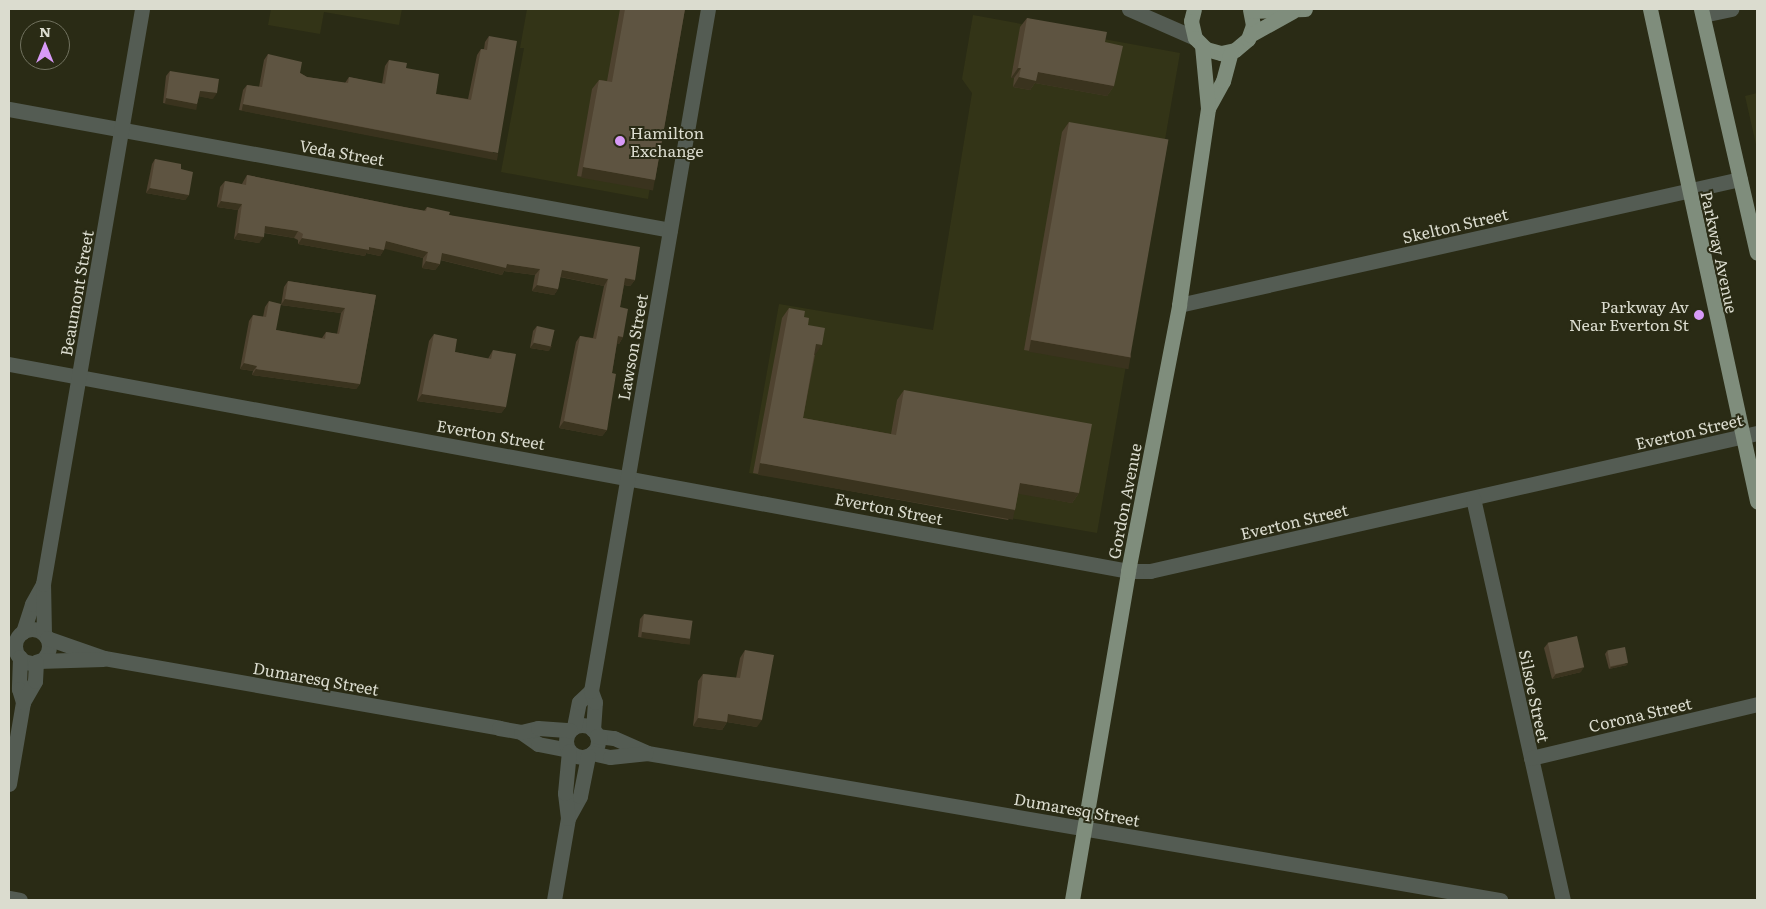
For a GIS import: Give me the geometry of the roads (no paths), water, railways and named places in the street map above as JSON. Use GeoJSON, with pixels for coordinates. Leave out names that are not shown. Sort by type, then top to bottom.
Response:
{"type":"FeatureCollection","features":[{"type":"Feature","properties":{"kind":"main road","name":"Gordon Avenue"},"geometry":{"type":"LineString","coordinates":[[1072,900],[1128,571],[1178,305],[1208,108],[1198,42],[1191,21],[1194,9]]}},
{"type":"Feature","properties":{"kind":"main road","name":"Parkway Avenue"},"geometry":{"type":"LineString","coordinates":[[1650,9],[1688,191],[1750,435],[1757,502]]}},
{"type":"Feature","properties":{"kind":"main road"},"geometry":{"type":"LineString","coordinates":[[1250,35],[1251,10],[1299,10]]}},
{"type":"Feature","properties":{"kind":"main road"},"geometry":{"type":"LineString","coordinates":[[1198,42],[1216,52],[1231,52],[1242,45],[1250,35],[1299,10]]}},
{"type":"Feature","properties":{"kind":"main road"},"geometry":{"type":"LineString","coordinates":[[1702,12],[1757,253]]}},
{"type":"Feature","properties":{"kind":"main road","name":"Gordon Avenue"},"geometry":{"type":"LineString","coordinates":[[1208,108],[1223,81],[1231,52]]}},
{"type":"Feature","properties":{"kind":"street","name":"Beaumont Street"},"geometry":{"type":"LineString","coordinates":[[46,636],[43,584],[123,129],[142,9]]}},
{"type":"Feature","properties":{"kind":"street","name":"Lawson Street"},"geometry":{"type":"LineString","coordinates":[[595,733],[596,702],[591,690],[708,9]]}},
{"type":"Feature","properties":{"kind":"street"},"geometry":{"type":"LineString","coordinates":[[1131,9],[1198,42]]}},
{"type":"Feature","properties":{"kind":"street"},"geometry":{"type":"LineString","coordinates":[[1702,12],[1731,9]]}},
{"type":"Feature","properties":{"kind":"street","name":"Veda Street"},"geometry":{"type":"LineString","coordinates":[[9,109],[670,230]]}},
{"type":"Feature","properties":{"kind":"street","name":"Skelton Street"},"geometry":{"type":"LineString","coordinates":[[1178,305],[1740,178]]}},
{"type":"Feature","properties":{"kind":"street","name":"Everton Street"},"geometry":{"type":"LineString","coordinates":[[9,364],[1128,571],[1150,571],[1750,435]]}},
{"type":"Feature","properties":{"kind":"street","name":"Silsoe Street"},"geometry":{"type":"LineString","coordinates":[[1474,498],[1563,900]]}},
{"type":"Feature","properties":{"kind":"street","name":"Beaumont Street"},"geometry":{"type":"LineString","coordinates":[[17,633],[43,584]]}},
{"type":"Feature","properties":{"kind":"street"},"geometry":{"type":"LineString","coordinates":[[9,784],[23,702],[35,681],[37,662],[48,650],[46,636],[36,629],[17,633],[15,646],[19,689],[23,702]]}},
{"type":"Feature","properties":{"kind":"street","name":"Dumaresq Street"},"geometry":{"type":"LineString","coordinates":[[46,636],[104,658],[522,732],[538,728],[572,729]]}},
{"type":"Feature","properties":{"kind":"street"},"geometry":{"type":"LineString","coordinates":[[16,655],[37,662]]}},
{"type":"Feature","properties":{"kind":"street","name":"Dumaresq Street"},"geometry":{"type":"LineString","coordinates":[[37,662],[104,658]]}},
{"type":"Feature","properties":{"kind":"street","name":"Lawson Street"},"geometry":{"type":"LineString","coordinates":[[572,729],[579,702],[591,690]]}},
{"type":"Feature","properties":{"kind":"street","name":"Corona Street"},"geometry":{"type":"LineString","coordinates":[[1531,758],[1757,704]]}},
{"type":"Feature","properties":{"kind":"street"},"geometry":{"type":"LineString","coordinates":[[554,900],[568,818],[565,793],[569,750],[566,740],[572,729],[584,725],[595,733],[598,744],[590,754],[580,796],[568,818]]}},
{"type":"Feature","properties":{"kind":"street","name":"Dumaresq Street"},"geometry":{"type":"LineString","coordinates":[[522,732],[538,744],[569,750]]}},
{"type":"Feature","properties":{"kind":"street","name":"Dumaresq Street"},"geometry":{"type":"LineString","coordinates":[[595,733],[614,738],[647,753],[1500,900]]}},
{"type":"Feature","properties":{"kind":"street"},"geometry":{"type":"LineString","coordinates":[[569,750],[579,757],[590,754]]}},
{"type":"Feature","properties":{"kind":"street","name":"Dumaresq Street"},"geometry":{"type":"LineString","coordinates":[[590,754],[610,757],[647,753]]}},
{"type":"Feature","properties":{"kind":"street"},"geometry":{"type":"LineString","coordinates":[[9,898],[20,900]]}},
{"type":"Feature","properties":{"kind":"place","name":"Hamilton Exchange"},"geometry":{"type":"Point","coordinates":[620,141]}},
{"type":"Feature","properties":{"kind":"place","name":"Parkway Av Near Everton St"},"geometry":{"type":"Point","coordinates":[1699,315]}}]}
